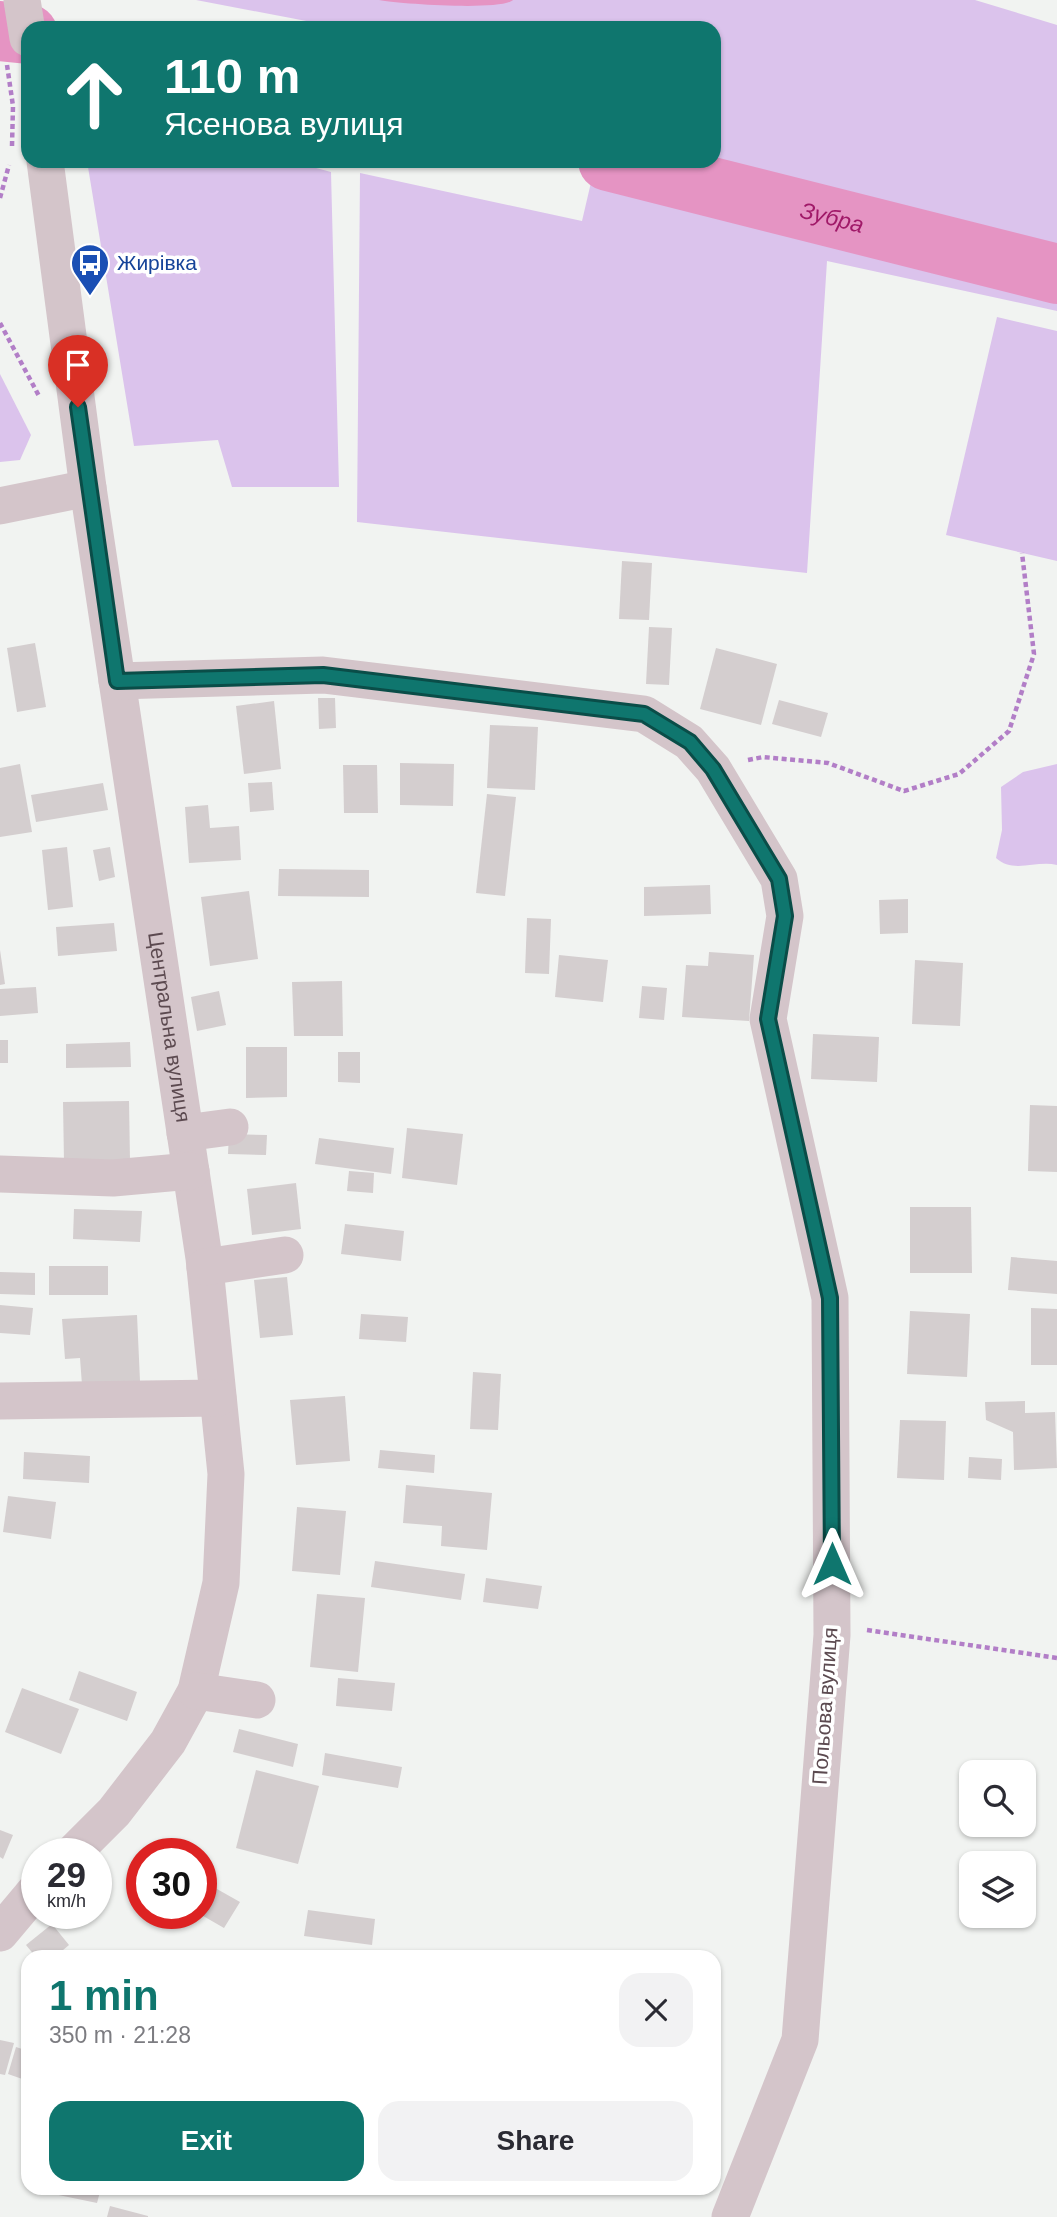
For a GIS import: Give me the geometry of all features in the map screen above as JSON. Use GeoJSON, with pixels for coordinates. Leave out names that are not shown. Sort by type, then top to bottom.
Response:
{"type":"FeatureCollection","features":[{"type":"Feature","properties":{"kind":"street"},"geometry":{"type":"LineString","coordinates":[[16,45],[22,0]]}},
{"type":"Feature","properties":{"kind":"street","name":"Центральна вулиця"},"geometry":{"type":"LineString","coordinates":[[47,168],[88,488],[205,1267],[226,1474],[221,1583],[196,1691],[161,1752],[114,1812],[88,1838]]}},
{"type":"Feature","properties":{"kind":"street"},"geometry":{"type":"LineString","coordinates":[[0,506],[88,488]]}},
{"type":"Feature","properties":{"kind":"street"},"geometry":{"type":"LineString","coordinates":[[117,681],[323,675],[644,714],[690,742],[713,769]]}},
{"type":"Feature","properties":{"kind":"street","name":"Польова вулиця"},"geometry":{"type":"LineString","coordinates":[[713,769],[779,879],[785,916],[768,1019],[830,1298],[832,1635],[800,2040],[730,2217]]}},
{"type":"Feature","properties":{"kind":"street"},"geometry":{"type":"LineString","coordinates":[[185,1133],[230,1127]]}},
{"type":"Feature","properties":{"kind":"street"},"geometry":{"type":"LineString","coordinates":[[0,1174],[113,1178],[191,1171]]}},
{"type":"Feature","properties":{"kind":"street"},"geometry":{"type":"LineString","coordinates":[[205,1267],[285,1255]]}},
{"type":"Feature","properties":{"kind":"street"},"geometry":{"type":"LineString","coordinates":[[0,1401],[218,1398]]}},
{"type":"Feature","properties":{"kind":"street"},"geometry":{"type":"LineString","coordinates":[[196,1691],[257,1700]]}},
{"type":"Feature","properties":{"kind":"street"},"geometry":{"type":"LineString","coordinates":[[0,1933],[21,1908]]}},
{"type":"Feature","properties":{"kind":"path"},"geometry":{"type":"LineString","coordinates":[[0,198],[14,132],[16,45]]}},
{"type":"Feature","properties":{"kind":"path"},"geometry":{"type":"LineString","coordinates":[[0,323],[41,400]]}},
{"type":"Feature","properties":{"kind":"path"},"geometry":{"type":"LineString","coordinates":[[713,769],[763,757],[828,763],[904,791],[960,774],[1009,731],[1034,654],[1022,553]]}},
{"type":"Feature","properties":{"kind":"path"},"geometry":{"type":"LineString","coordinates":[[832,1590],[866,1630],[1057,1658]]}},
{"type":"Feature","properties":{"kind":"shaded area"},"geometry":{"type":"Polygon","coordinates":[[[196,0],[975,0],[1057,25],[1057,311],[827,261],[807,573],[357,522],[360,173],[582,221],[594,168],[721,168],[721,21],[306,21],[196,0]]]}},
{"type":"Feature","properties":{"kind":"shaded area"},"geometry":{"type":"Polygon","coordinates":[[[379,0],[513,0],[471,6],[379,0]]]}},
{"type":"Feature","properties":{"kind":"shaded area"},"geometry":{"type":"Polygon","coordinates":[[[88,168],[316,168],[331,172],[339,487],[232,487],[218,440],[134,446],[88,168]]]}},
{"type":"Feature","properties":{"kind":"shaded area"},"geometry":{"type":"Polygon","coordinates":[[[997,317],[1057,331],[1057,561],[946,535],[997,317]]]}},
{"type":"Feature","properties":{"kind":"shaded area"},"geometry":{"type":"Polygon","coordinates":[[[0,374],[31,435],[20,460],[0,462],[0,374]]]}},
{"type":"Feature","properties":{"kind":"shaded area"},"geometry":{"type":"Polygon","coordinates":[[[1057,764],[1057,865],[1017,866],[1003,863],[996,858],[1002,830],[1001,787],[1023,772],[1057,764]]]}},
{"type":"Feature","properties":{"kind":"building"},"geometry":{"type":"Polygon","coordinates":[[[622,561],[652,563],[649,620],[619,619],[622,561]]]}},
{"type":"Feature","properties":{"kind":"building"},"geometry":{"type":"Polygon","coordinates":[[[649,627],[672,628],[669,685],[646,684],[649,627]]]}},
{"type":"Feature","properties":{"kind":"building"},"geometry":{"type":"Polygon","coordinates":[[[35,643],[46,707],[17,712],[7,648],[35,643]]]}},
{"type":"Feature","properties":{"kind":"building"},"geometry":{"type":"Polygon","coordinates":[[[716,648],[777,664],[761,725],[700,709],[716,648]]]}},
{"type":"Feature","properties":{"kind":"building"},"geometry":{"type":"Polygon","coordinates":[[[318,698],[335,698],[336,728],[319,729],[318,698]]]}},
{"type":"Feature","properties":{"kind":"building"},"geometry":{"type":"Polygon","coordinates":[[[779,700],[828,713],[821,737],[772,724],[779,700]]]}},
{"type":"Feature","properties":{"kind":"building"},"geometry":{"type":"Polygon","coordinates":[[[274,701],[281,769],[244,774],[236,706],[274,701]]]}},
{"type":"Feature","properties":{"kind":"building"},"geometry":{"type":"Polygon","coordinates":[[[490,725],[538,727],[535,790],[487,788],[490,725]]]}},
{"type":"Feature","properties":{"kind":"building"},"geometry":{"type":"Polygon","coordinates":[[[400,763],[454,764],[453,806],[400,805],[400,763]]]}},
{"type":"Feature","properties":{"kind":"building"},"geometry":{"type":"Polygon","coordinates":[[[20,764],[32,832],[0,837],[0,768],[20,764]]]}},
{"type":"Feature","properties":{"kind":"building"},"geometry":{"type":"Polygon","coordinates":[[[343,765],[377,765],[378,813],[344,813],[343,765]]]}},
{"type":"Feature","properties":{"kind":"building"},"geometry":{"type":"Polygon","coordinates":[[[272,782],[274,810],[250,812],[248,783],[272,782]]]}},
{"type":"Feature","properties":{"kind":"building"},"geometry":{"type":"Polygon","coordinates":[[[103,783],[108,810],[36,822],[31,795],[103,783]]]}},
{"type":"Feature","properties":{"kind":"building"},"geometry":{"type":"Polygon","coordinates":[[[487,794],[516,797],[505,896],[476,893],[487,794]]]}},
{"type":"Feature","properties":{"kind":"building"},"geometry":{"type":"Polygon","coordinates":[[[208,805],[210,828],[239,826],[241,860],[189,863],[185,807],[208,805]]]}},
{"type":"Feature","properties":{"kind":"building"},"geometry":{"type":"Polygon","coordinates":[[[67,847],[73,907],[48,910],[42,850],[67,847]]]}},
{"type":"Feature","properties":{"kind":"building"},"geometry":{"type":"Polygon","coordinates":[[[110,847],[115,877],[99,881],[93,850],[110,847]]]}},
{"type":"Feature","properties":{"kind":"building"},"geometry":{"type":"Polygon","coordinates":[[[279,869],[369,870],[369,897],[278,896],[279,869]]]}},
{"type":"Feature","properties":{"kind":"building"},"geometry":{"type":"Polygon","coordinates":[[[710,885],[711,914],[644,916],[644,887],[710,885]]]}},
{"type":"Feature","properties":{"kind":"building"},"geometry":{"type":"Polygon","coordinates":[[[249,891],[258,959],[210,966],[201,897],[249,891]]]}},
{"type":"Feature","properties":{"kind":"building"},"geometry":{"type":"Polygon","coordinates":[[[908,899],[908,933],[880,934],[879,900],[908,899]]]}},
{"type":"Feature","properties":{"kind":"building"},"geometry":{"type":"Polygon","coordinates":[[[527,918],[551,919],[549,974],[525,973],[527,918]]]}},
{"type":"Feature","properties":{"kind":"building"},"geometry":{"type":"Polygon","coordinates":[[[114,923],[117,951],[58,956],[56,927],[114,923]]]}},
{"type":"Feature","properties":{"kind":"building"},"geometry":{"type":"Polygon","coordinates":[[[0,950],[5,984],[0,985],[0,950]]]}},
{"type":"Feature","properties":{"kind":"building"},"geometry":{"type":"Polygon","coordinates":[[[709,952],[754,955],[749,1021],[682,1017],[686,965],[708,966],[709,952]]]}},
{"type":"Feature","properties":{"kind":"building"},"geometry":{"type":"Polygon","coordinates":[[[559,955],[608,960],[603,1002],[555,997],[559,955]]]}},
{"type":"Feature","properties":{"kind":"building"},"geometry":{"type":"Polygon","coordinates":[[[915,960],[963,963],[960,1026],[912,1024],[915,960]]]}},
{"type":"Feature","properties":{"kind":"building"},"geometry":{"type":"Polygon","coordinates":[[[342,981],[343,1036],[294,1036],[292,982],[342,981]]]}},
{"type":"Feature","properties":{"kind":"building"},"geometry":{"type":"Polygon","coordinates":[[[642,986],[667,988],[664,1020],[639,1018],[642,986]]]}},
{"type":"Feature","properties":{"kind":"building"},"geometry":{"type":"Polygon","coordinates":[[[36,987],[38,1013],[0,1016],[0,989],[36,987]]]}},
{"type":"Feature","properties":{"kind":"building"},"geometry":{"type":"Polygon","coordinates":[[[219,991],[226,1025],[197,1031],[191,997],[219,991]]]}},
{"type":"Feature","properties":{"kind":"building"},"geometry":{"type":"Polygon","coordinates":[[[813,1034],[879,1037],[877,1082],[811,1079],[813,1034]]]}},
{"type":"Feature","properties":{"kind":"building"},"geometry":{"type":"Polygon","coordinates":[[[0,1040],[8,1040],[8,1063],[0,1063],[0,1040]]]}},
{"type":"Feature","properties":{"kind":"building"},"geometry":{"type":"Polygon","coordinates":[[[130,1042],[131,1067],[66,1068],[66,1044],[130,1042]]]}},
{"type":"Feature","properties":{"kind":"building"},"geometry":{"type":"Polygon","coordinates":[[[246,1047],[287,1047],[287,1097],[246,1098],[246,1047]]]}},
{"type":"Feature","properties":{"kind":"building"},"geometry":{"type":"Polygon","coordinates":[[[338,1052],[360,1052],[360,1083],[338,1082],[338,1052]]]}},
{"type":"Feature","properties":{"kind":"building"},"geometry":{"type":"Polygon","coordinates":[[[129,1101],[130,1161],[64,1162],[63,1102],[129,1101]]]}},
{"type":"Feature","properties":{"kind":"building"},"geometry":{"type":"Polygon","coordinates":[[[1030,1105],[1057,1106],[1057,1172],[1028,1171],[1030,1105]]]}},
{"type":"Feature","properties":{"kind":"building"},"geometry":{"type":"Polygon","coordinates":[[[407,1128],[463,1134],[457,1185],[402,1178],[407,1128]]]}},
{"type":"Feature","properties":{"kind":"building"},"geometry":{"type":"Polygon","coordinates":[[[229,1134],[267,1135],[266,1155],[228,1154],[229,1134]]]}},
{"type":"Feature","properties":{"kind":"building"},"geometry":{"type":"Polygon","coordinates":[[[319,1138],[394,1148],[391,1174],[315,1164],[319,1138]]]}},
{"type":"Feature","properties":{"kind":"building"},"geometry":{"type":"Polygon","coordinates":[[[349,1171],[374,1173],[373,1193],[347,1191],[349,1171]]]}},
{"type":"Feature","properties":{"kind":"building"},"geometry":{"type":"Polygon","coordinates":[[[296,1183],[301,1229],[252,1235],[247,1189],[296,1183]]]}},
{"type":"Feature","properties":{"kind":"building"},"geometry":{"type":"Polygon","coordinates":[[[910,1207],[971,1207],[972,1273],[910,1273],[910,1207]]]}},
{"type":"Feature","properties":{"kind":"building"},"geometry":{"type":"Polygon","coordinates":[[[74,1209],[142,1211],[140,1242],[73,1239],[74,1209]]]}},
{"type":"Feature","properties":{"kind":"building"},"geometry":{"type":"Polygon","coordinates":[[[345,1224],[404,1231],[401,1261],[341,1254],[345,1224]]]}},
{"type":"Feature","properties":{"kind":"building"},"geometry":{"type":"Polygon","coordinates":[[[1011,1257],[1057,1261],[1057,1294],[1008,1290],[1011,1257]]]}},
{"type":"Feature","properties":{"kind":"building"},"geometry":{"type":"Polygon","coordinates":[[[49,1266],[108,1266],[108,1295],[49,1295],[49,1266]]]}},
{"type":"Feature","properties":{"kind":"building"},"geometry":{"type":"Polygon","coordinates":[[[0,1272],[35,1273],[35,1295],[0,1294],[0,1272]]]}},
{"type":"Feature","properties":{"kind":"building"},"geometry":{"type":"Polygon","coordinates":[[[287,1277],[293,1335],[260,1338],[254,1280],[287,1277]]]}},
{"type":"Feature","properties":{"kind":"building"},"geometry":{"type":"Polygon","coordinates":[[[0,1305],[33,1308],[30,1335],[0,1333],[0,1305]]]}},
{"type":"Feature","properties":{"kind":"building"},"geometry":{"type":"Polygon","coordinates":[[[1031,1308],[1057,1309],[1057,1365],[1031,1365],[1031,1308]]]}},
{"type":"Feature","properties":{"kind":"building"},"geometry":{"type":"Polygon","coordinates":[[[910,1311],[970,1314],[967,1377],[907,1374],[910,1311]]]}},
{"type":"Feature","properties":{"kind":"building"},"geometry":{"type":"Polygon","coordinates":[[[361,1314],[408,1317],[406,1342],[359,1339],[361,1314]]]}},
{"type":"Feature","properties":{"kind":"building"},"geometry":{"type":"Polygon","coordinates":[[[137,1315],[140,1381],[82,1385],[80,1358],[65,1359],[62,1319],[137,1315]]]}},
{"type":"Feature","properties":{"kind":"building"},"geometry":{"type":"Polygon","coordinates":[[[473,1372],[501,1374],[498,1430],[470,1429],[473,1372]]]}},
{"type":"Feature","properties":{"kind":"building"},"geometry":{"type":"Polygon","coordinates":[[[345,1396],[350,1461],[296,1465],[290,1400],[345,1396]]]}},
{"type":"Feature","properties":{"kind":"building"},"geometry":{"type":"Polygon","coordinates":[[[1025,1401],[1025,1413],[1055,1412],[1057,1468],[1014,1470],[1013,1432],[986,1420],[985,1402],[1025,1401]]]}},
{"type":"Feature","properties":{"kind":"building"},"geometry":{"type":"Polygon","coordinates":[[[900,1420],[946,1421],[944,1480],[897,1478],[900,1420]]]}},
{"type":"Feature","properties":{"kind":"building"},"geometry":{"type":"Polygon","coordinates":[[[380,1450],[435,1455],[434,1473],[378,1468],[380,1450]]]}},
{"type":"Feature","properties":{"kind":"building"},"geometry":{"type":"Polygon","coordinates":[[[24,1452],[90,1456],[89,1483],[23,1479],[24,1452]]]}},
{"type":"Feature","properties":{"kind":"building"},"geometry":{"type":"Polygon","coordinates":[[[969,1457],[1002,1459],[1001,1480],[968,1478],[969,1457]]]}},
{"type":"Feature","properties":{"kind":"building"},"geometry":{"type":"Polygon","coordinates":[[[406,1485],[492,1493],[487,1550],[441,1546],[442,1526],[403,1523],[406,1485]]]}},
{"type":"Feature","properties":{"kind":"building"},"geometry":{"type":"Polygon","coordinates":[[[8,1496],[56,1502],[51,1539],[3,1532],[8,1496]]]}},
{"type":"Feature","properties":{"kind":"building"},"geometry":{"type":"Polygon","coordinates":[[[297,1507],[346,1511],[340,1575],[292,1571],[297,1507]]]}},
{"type":"Feature","properties":{"kind":"building"},"geometry":{"type":"Polygon","coordinates":[[[375,1561],[465,1574],[461,1600],[371,1587],[375,1561]]]}},
{"type":"Feature","properties":{"kind":"building"},"geometry":{"type":"Polygon","coordinates":[[[486,1578],[542,1586],[538,1609],[483,1602],[486,1578]]]}},
{"type":"Feature","properties":{"kind":"building"},"geometry":{"type":"Polygon","coordinates":[[[317,1594],[365,1598],[358,1672],[310,1667],[317,1594]]]}},
{"type":"Feature","properties":{"kind":"building"},"geometry":{"type":"Polygon","coordinates":[[[79,1671],[137,1692],[127,1721],[69,1700],[79,1671]]]}},
{"type":"Feature","properties":{"kind":"building"},"geometry":{"type":"Polygon","coordinates":[[[338,1678],[395,1683],[392,1711],[336,1706],[338,1678]]]}},
{"type":"Feature","properties":{"kind":"building"},"geometry":{"type":"Polygon","coordinates":[[[22,1688],[79,1709],[61,1754],[5,1732],[22,1688]]]}},
{"type":"Feature","properties":{"kind":"building"},"geometry":{"type":"Polygon","coordinates":[[[239,1729],[298,1744],[293,1767],[233,1752],[239,1729]]]}},
{"type":"Feature","properties":{"kind":"building"},"geometry":{"type":"Polygon","coordinates":[[[325,1753],[402,1767],[398,1788],[322,1775],[325,1753]]]}},
{"type":"Feature","properties":{"kind":"building"},"geometry":{"type":"Polygon","coordinates":[[[256,1770],[319,1786],[298,1864],[236,1848],[256,1770]]]}},
{"type":"Feature","properties":{"kind":"building"},"geometry":{"type":"Polygon","coordinates":[[[0,1830],[13,1835],[3,1859],[0,1857],[0,1830]]]}},
{"type":"Feature","properties":{"kind":"building"},"geometry":{"type":"Polygon","coordinates":[[[217,1889],[240,1902],[224,1928],[217,1924],[217,1889]]]}},
{"type":"Feature","properties":{"kind":"building"},"geometry":{"type":"Polygon","coordinates":[[[308,1910],[375,1919],[372,1945],[304,1936],[308,1910]]]}},
{"type":"Feature","properties":{"kind":"building"},"geometry":{"type":"Polygon","coordinates":[[[46,1929],[56,1929],[69,1945],[63,1950],[30,1950],[26,1945],[46,1929]]]}},
{"type":"Feature","properties":{"kind":"building"},"geometry":{"type":"Polygon","coordinates":[[[0,2040],[14,2043],[5,2075],[0,2074],[0,2040]]]}},
{"type":"Feature","properties":{"kind":"building"},"geometry":{"type":"Polygon","coordinates":[[[16,2047],[21,2049],[21,2079],[8,2074],[16,2047]]]}},
{"type":"Feature","properties":{"kind":"building"},"geometry":{"type":"Polygon","coordinates":[[[58,2195],[99,2195],[97,2203],[58,2195]]]}},
{"type":"Feature","properties":{"kind":"building"},"geometry":{"type":"Polygon","coordinates":[[[110,2206],[148,2216],[148,2217],[107,2217],[110,2206]]]}},
{"type":"Feature","properties":{"kind":"waterway","name":"Зубра"},"geometry":{"type":"LineString","coordinates":[[0,31],[21,33]]}},
{"type":"Feature","properties":{"kind":"waterway","name":"Зубра"},"geometry":{"type":"LineString","coordinates":[[636,168],[1057,274]]}},
{"type":"Feature","properties":{"kind":"place","name":"Жирівка"},"geometry":{"type":"Point","coordinates":[90,297]}},
{"type":"Feature","properties":{"kind":"route"},"geometry":{"type":"LineString","coordinates":[[78,407],[117,681],[323,675],[644,714],[690,742],[713,769],[779,879],[785,916],[768,1019],[830,1298],[832,1564]]}}]}
